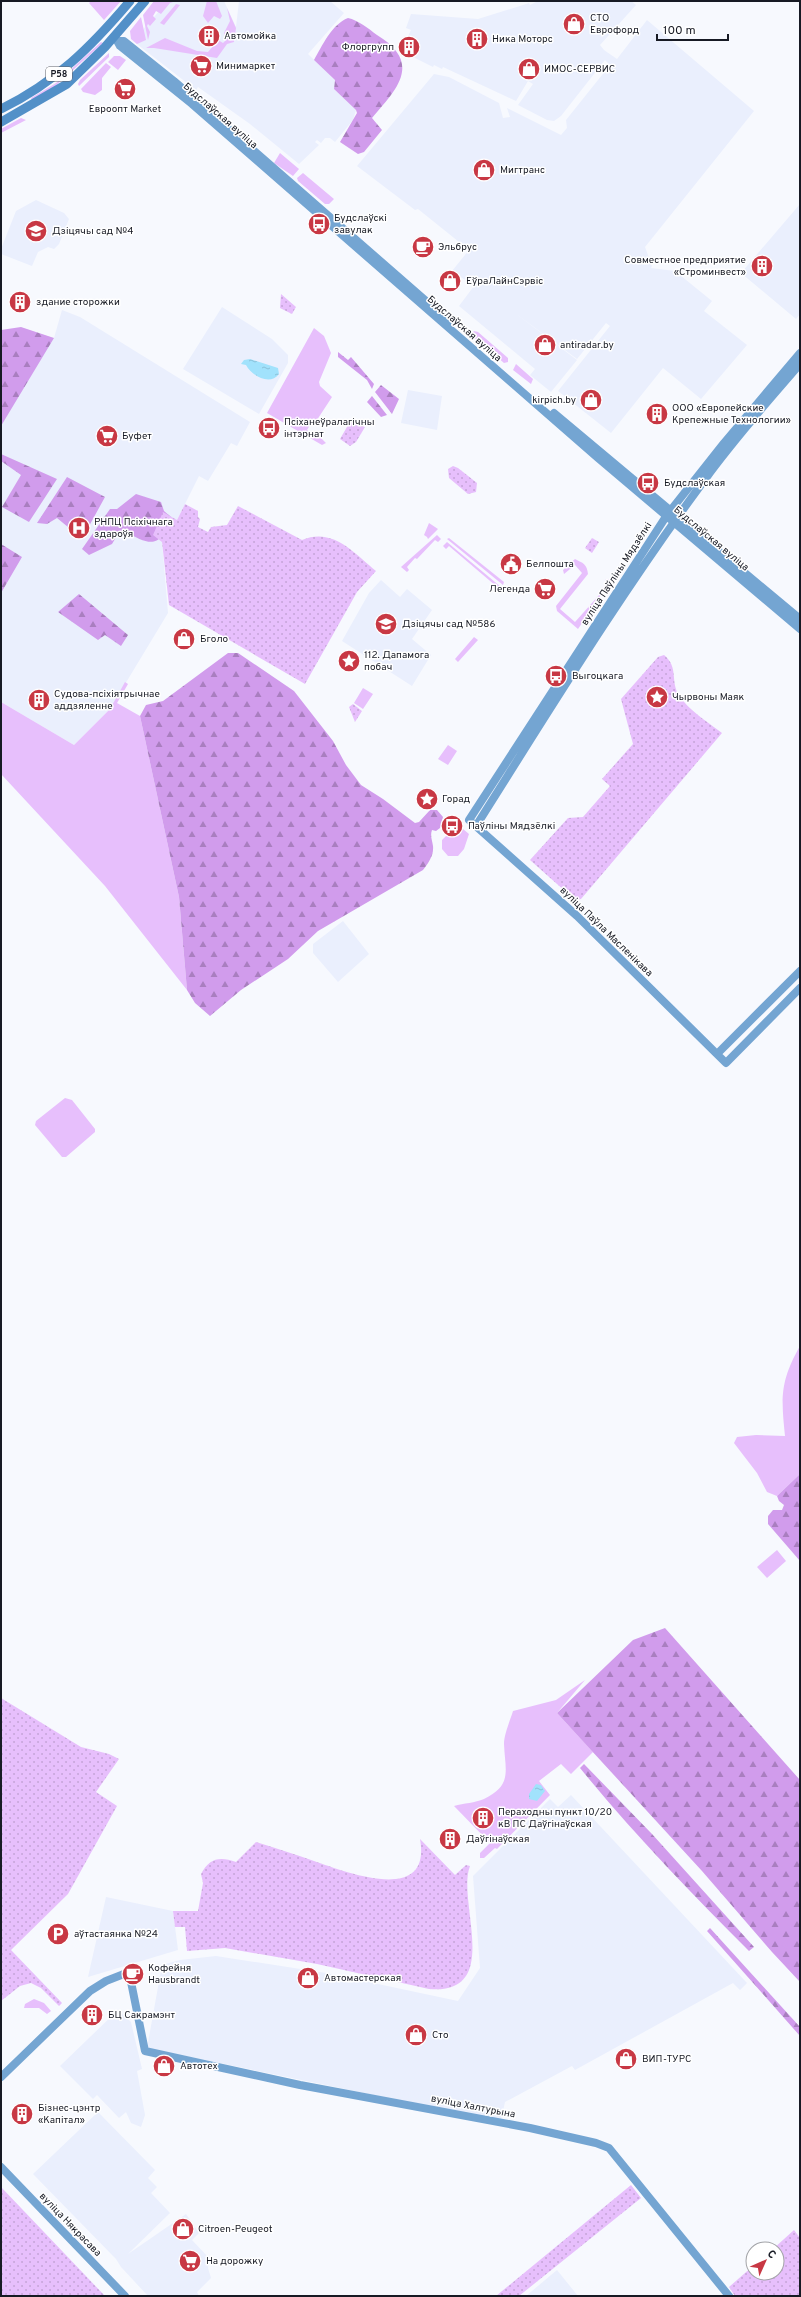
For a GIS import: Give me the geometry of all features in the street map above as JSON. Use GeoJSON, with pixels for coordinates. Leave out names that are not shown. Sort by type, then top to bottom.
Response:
{"type":"FeatureCollection","features":[{"type":"Feature","properties":{"kind":"main road","name":"Р58"},"geometry":{"type":"LineString","coordinates":[[1,109],[50,81],[80,56],[130,1]]}},
{"type":"Feature","properties":{"kind":"main road","name":"Р58"},"geometry":{"type":"LineString","coordinates":[[1,122],[66,84],[116,39],[145,1]]}},
{"type":"Feature","properties":{"kind":"main road"},"geometry":{"type":"LineString","coordinates":[[108,26],[116,39]]}},
{"type":"Feature","properties":{"kind":"street","name":"Будслаўская вуліца"},"geometry":{"type":"LineString","coordinates":[[116,39],[120,46],[192,104],[598,458],[677,518],[800,620]]}},
{"type":"Feature","properties":{"kind":"street","name":"вуліца Паўліны Мядзёлкі"},"geometry":{"type":"LineString","coordinates":[[469,820],[669,512],[800,353]]}},
{"type":"Feature","properties":{"kind":"street","name":"вуліца Паўліны Мядзёлкі"},"geometry":{"type":"LineString","coordinates":[[476,826],[576,667],[677,518],[730,446],[800,364]]}},
{"type":"Feature","properties":{"kind":"street","name":"Будслаўская вуліца"},"geometry":{"type":"LineString","coordinates":[[677,518],[800,629]]}},
{"type":"Feature","properties":{"kind":"street","name":"вуліца Паўла Масленікава"},"geometry":{"type":"LineString","coordinates":[[469,820],[577,916],[726,1063],[800,988]]}},
{"type":"Feature","properties":{"kind":"street"},"geometry":{"type":"LineString","coordinates":[[717,1054],[800,971]]}},
{"type":"Feature","properties":{"kind":"street","name":"вуліца Халтурына"},"geometry":{"type":"LineString","coordinates":[[1,2077],[90,1991],[106,1981],[129,1972],[144,2050],[300,2085],[530,2128],[603,2144],[615,2153],[730,2296]]}},
{"type":"Feature","properties":{"kind":"street","name":"вуліца Някрасава"},"geometry":{"type":"LineString","coordinates":[[1,2167],[125,2296]]}},
{"type":"Feature","properties":{"kind":"shaded area"},"geometry":{"type":"Polygon","coordinates":[[[91,1],[121,1],[104,20],[89,3],[91,1]]]}},
{"type":"Feature","properties":{"kind":"shaded area"},"geometry":{"type":"Polygon","coordinates":[[[154,1],[176,1],[170,3],[161,14],[156,11],[153,16],[156,19],[150,26],[148,24],[147,26],[150,32],[148,40],[143,15],[154,1]]]}},
{"type":"Feature","properties":{"kind":"shaded area"},"geometry":{"type":"Polygon","coordinates":[[[168,1],[224,1],[236,27],[239,1],[330,1],[344,13],[308,54],[335,80],[334,89],[356,110],[353,120],[335,142],[330,138],[325,138],[321,143],[317,140],[315,142],[319,145],[299,164],[250,124],[198,87],[196,90],[133,41],[168,1]]]}},
{"type":"Feature","properties":{"kind":"shaded area"},"geometry":{"type":"Polygon","coordinates":[[[207,1],[216,1],[222,16],[220,19],[214,16],[208,23],[203,16],[207,1]]]}},
{"type":"Feature","properties":{"kind":"shaded area"},"geometry":{"type":"Polygon","coordinates":[[[538,1],[631,1],[636,5],[600,45],[604,50],[617,59],[647,20],[754,111],[645,247],[652,266],[651,268],[675,271],[712,301],[704,311],[747,345],[701,399],[663,368],[611,433],[558,391],[610,326],[606,323],[577,359],[515,313],[577,360],[551,392],[530,375],[535,369],[459,306],[474,286],[452,271],[469,250],[418,209],[415,210],[357,166],[434,74],[449,77],[499,103],[503,118],[510,117],[507,108],[561,135],[567,128],[566,120],[610,65],[605,60],[561,116],[554,121],[547,120],[518,105],[533,84],[528,81],[516,101],[443,67],[442,69],[434,65],[433,67],[401,51],[411,30],[406,28],[411,14],[478,19],[529,3],[530,5],[538,1]]]}},
{"type":"Feature","properties":{"kind":"shaded area"},"geometry":{"type":"Polygon","coordinates":[[[176,4],[180,5],[164,25],[160,23],[176,4]]]}},
{"type":"Feature","properties":{"kind":"shaded area"},"geometry":{"type":"Polygon","coordinates":[[[227,8],[236,28],[234,42],[227,44],[217,58],[146,48],[165,38],[197,51],[208,52],[218,40],[223,43],[226,40],[224,33],[230,21],[227,8]]]}},
{"type":"Feature","properties":{"kind":"shaded area"},"geometry":{"type":"Polygon","coordinates":[[[141,17],[146,40],[137,44],[131,39],[130,31],[141,17]]]}},
{"type":"Feature","properties":{"kind":"shaded area"},"geometry":{"type":"Polygon","coordinates":[[[101,42],[103,43],[52,89],[32,100],[31,98],[56,83],[101,42]]]}},
{"type":"Feature","properties":{"kind":"shaded area"},"geometry":{"type":"Polygon","coordinates":[[[109,53],[109,57],[79,86],[78,84],[80,80],[109,53]]]}},
{"type":"Feature","properties":{"kind":"shaded area"},"geometry":{"type":"Polygon","coordinates":[[[114,56],[120,56],[126,60],[118,70],[108,62],[114,56]]]}},
{"type":"Feature","properties":{"kind":"shaded area"},"geometry":{"type":"Polygon","coordinates":[[[106,63],[111,67],[102,78],[102,90],[95,95],[83,92],[81,89],[106,63]]]}},
{"type":"Feature","properties":{"kind":"shaded area"},"geometry":{"type":"Polygon","coordinates":[[[21,118],[26,120],[1,133],[1,129],[21,118]]]}},
{"type":"Feature","properties":{"kind":"shaded area"},"geometry":{"type":"Polygon","coordinates":[[[280,153],[299,169],[293,176],[274,163],[280,153]]]}},
{"type":"Feature","properties":{"kind":"shaded area"},"geometry":{"type":"Polygon","coordinates":[[[303,173],[334,199],[329,204],[325,204],[298,181],[297,178],[303,173]]]}},
{"type":"Feature","properties":{"kind":"shaded area","name":"Дзіцячы сад №4"},"geometry":{"type":"Polygon","coordinates":[[[36,200],[64,213],[69,219],[59,244],[54,249],[48,247],[38,252],[32,266],[1,254],[1,249],[16,211],[36,200]]]}},
{"type":"Feature","properties":{"kind":"shaded area"},"geometry":{"type":"Polygon","coordinates":[[[800,204],[800,314],[796,319],[741,273],[800,204]]]}},
{"type":"Feature","properties":{"kind":"shaded area"},"geometry":{"type":"Polygon","coordinates":[[[281,294],[296,307],[292,314],[280,308],[281,294]]]}},
{"type":"Feature","properties":{"kind":"shaded area"},"geometry":{"type":"Polygon","coordinates":[[[222,307],[272,339],[288,355],[288,363],[259,414],[183,369],[222,307]]]}},
{"type":"Feature","properties":{"kind":"shaded area","name":"РНПЦ Псіхічнага здароўя"},"geometry":{"type":"Polygon","coordinates":[[[62,310],[80,317],[250,422],[237,446],[231,443],[208,481],[199,476],[177,520],[164,513],[162,542],[168,613],[110,709],[74,745],[1,702],[1,334],[27,330],[54,338],[62,310]]]}},
{"type":"Feature","properties":{"kind":"shaded area"},"geometry":{"type":"Polygon","coordinates":[[[314,328],[324,336],[331,353],[319,382],[320,386],[332,397],[313,426],[310,425],[307,430],[314,436],[316,433],[326,443],[322,445],[267,413],[314,328]]]}},
{"type":"Feature","properties":{"kind":"shaded area"},"geometry":{"type":"Polygon","coordinates":[[[474,331],[478,332],[508,358],[508,362],[504,363],[471,335],[474,331]]]}},
{"type":"Feature","properties":{"kind":"shaded area"},"geometry":{"type":"Polygon","coordinates":[[[516,364],[533,379],[531,384],[513,370],[516,364]]]}},
{"type":"Feature","properties":{"kind":"shaded area"},"geometry":{"type":"Polygon","coordinates":[[[408,390],[442,396],[437,430],[401,423],[408,390]]]}},
{"type":"Feature","properties":{"kind":"shaded area"},"geometry":{"type":"Polygon","coordinates":[[[351,420],[365,427],[356,442],[350,446],[340,439],[351,420]]]}},
{"type":"Feature","properties":{"kind":"shaded area"},"geometry":{"type":"Polygon","coordinates":[[[453,466],[458,468],[477,483],[476,492],[468,494],[449,478],[448,469],[453,466]]]}},
{"type":"Feature","properties":{"kind":"shaded area"},"geometry":{"type":"Polygon","coordinates":[[[185,504],[198,511],[198,517],[200,519],[198,527],[208,532],[211,527],[227,525],[238,506],[302,540],[313,537],[333,539],[351,550],[376,571],[357,592],[305,684],[169,605],[162,542],[153,535],[163,512],[177,520],[185,504]]]}},
{"type":"Feature","properties":{"kind":"shaded area"},"geometry":{"type":"Polygon","coordinates":[[[429,523],[438,529],[428,539],[424,535],[429,523]]]}},
{"type":"Feature","properties":{"kind":"shaded area"},"geometry":{"type":"Polygon","coordinates":[[[437,535],[441,539],[438,542],[435,540],[417,559],[415,558],[407,567],[409,570],[407,572],[401,567],[437,535]]]}},
{"type":"Feature","properties":{"kind":"shaded area"},"geometry":{"type":"Polygon","coordinates":[[[449,538],[504,582],[503,585],[447,539],[449,538]]]}},
{"type":"Feature","properties":{"kind":"shaded area"},"geometry":{"type":"Polygon","coordinates":[[[592,538],[599,542],[592,553],[585,548],[592,538]]]}},
{"type":"Feature","properties":{"kind":"shaded area"},"geometry":{"type":"Polygon","coordinates":[[[447,542],[501,587],[496,592],[494,589],[496,586],[449,546],[446,549],[443,546],[447,542]]]}},
{"type":"Feature","properties":{"kind":"shaded area"},"geometry":{"type":"Polygon","coordinates":[[[575,559],[584,564],[587,568],[588,574],[560,609],[575,622],[600,594],[607,582],[605,580],[611,580],[578,629],[557,611],[556,606],[582,573],[575,565],[564,574],[563,570],[575,559]]]}},
{"type":"Feature","properties":{"kind":"shaded area","name":"Дзіцячы сад №586"},"geometry":{"type":"Polygon","coordinates":[[[381,580],[400,597],[407,589],[432,610],[412,639],[431,655],[412,686],[342,641],[369,593],[381,580]]]}},
{"type":"Feature","properties":{"kind":"shaded area"},"geometry":{"type":"Polygon","coordinates":[[[474,637],[478,640],[458,662],[455,659],[474,637]]]}},
{"type":"Feature","properties":{"kind":"shaded area"},"geometry":{"type":"Polygon","coordinates":[[[664,655],[671,664],[676,690],[679,695],[699,716],[722,733],[581,899],[575,900],[530,860],[568,818],[583,817],[610,786],[602,779],[633,744],[621,699],[658,657],[664,655]]]}},
{"type":"Feature","properties":{"kind":"shaded area"},"geometry":{"type":"Polygon","coordinates":[[[125,682],[128,684],[117,703],[140,716],[179,897],[187,990],[105,886],[1,774],[1,702],[74,745],[110,709],[125,682]]]}},
{"type":"Feature","properties":{"kind":"shaded area"},"geometry":{"type":"Polygon","coordinates":[[[363,688],[373,694],[363,709],[354,703],[363,688]]]}},
{"type":"Feature","properties":{"kind":"shaded area"},"geometry":{"type":"Polygon","coordinates":[[[353,704],[362,711],[355,722],[349,707],[353,704]]]}},
{"type":"Feature","properties":{"kind":"shaded area"},"geometry":{"type":"Polygon","coordinates":[[[448,745],[457,751],[448,765],[438,759],[448,745]]]}},
{"type":"Feature","properties":{"kind":"shaded area"},"geometry":{"type":"Polygon","coordinates":[[[463,829],[469,834],[464,849],[458,856],[448,856],[442,849],[442,840],[449,833],[463,829]]]}},
{"type":"Feature","properties":{"kind":"shaded area"},"geometry":{"type":"Polygon","coordinates":[[[343,921],[369,954],[338,982],[313,953],[313,944],[343,921]]]}},
{"type":"Feature","properties":{"kind":"shaded area"},"geometry":{"type":"Polygon","coordinates":[[[65,1098],[72,1100],[95,1129],[95,1132],[66,1157],[62,1157],[35,1125],[36,1121],[65,1098]]]}},
{"type":"Feature","properties":{"kind":"shaded area"},"geometry":{"type":"Polygon","coordinates":[[[800,1346],[800,1474],[777,1496],[767,1492],[757,1473],[734,1443],[737,1437],[756,1435],[785,1436],[783,1400],[785,1380],[793,1358],[800,1346]]]}},
{"type":"Feature","properties":{"kind":"shaded area"},"geometry":{"type":"Polygon","coordinates":[[[777,1550],[786,1561],[767,1578],[757,1567],[777,1550]]]}},
{"type":"Feature","properties":{"kind":"shaded area"},"geometry":{"type":"Polygon","coordinates":[[[585,1680],[557,1713],[593,1752],[571,1774],[561,1764],[539,1781],[550,1795],[497,1849],[495,1848],[484,1858],[480,1858],[480,1853],[490,1843],[454,1806],[484,1799],[500,1788],[506,1769],[504,1740],[513,1711],[556,1700],[585,1680]]]}},
{"type":"Feature","properties":{"kind":"shaded area"},"geometry":{"type":"Polygon","coordinates":[[[1,1698],[81,1747],[109,1754],[119,1759],[96,1792],[117,1806],[68,1894],[11,1950],[62,2003],[59,2006],[41,1988],[31,1983],[20,1986],[1,2001],[1,1698]]]}},
{"type":"Feature","properties":{"kind":"shaded area"},"geometry":{"type":"Polygon","coordinates":[[[571,1795],[747,1983],[740,1990],[733,1983],[575,2070],[572,2066],[505,2102],[501,2120],[485,2118],[147,2048],[162,1965],[180,1960],[216,1956],[326,1973],[458,2001],[480,1968],[473,1876],[550,1799],[558,1807],[571,1795]]]}},
{"type":"Feature","properties":{"kind":"shaded area"},"geometry":{"type":"Polygon","coordinates":[[[420,1839],[455,1875],[466,1865],[470,1866],[467,1882],[471,1922],[471,1962],[465,1977],[452,1987],[429,1989],[317,1964],[225,1948],[187,1951],[185,1927],[175,1927],[173,1911],[198,1911],[203,1883],[201,1874],[204,1869],[211,1862],[220,1859],[236,1862],[256,1842],[346,1872],[365,1877],[384,1879],[400,1878],[413,1872],[420,1860],[420,1839]]]}},
{"type":"Feature","properties":{"kind":"shaded area"},"geometry":{"type":"Polygon","coordinates":[[[106,1897],[173,1911],[178,1950],[88,1977],[106,1897]]]}},
{"type":"Feature","properties":{"kind":"shaded area"},"geometry":{"type":"Polygon","coordinates":[[[34,1999],[44,2003],[51,2011],[47,2014],[39,2008],[24,2008],[25,2004],[34,1999]]]}},
{"type":"Feature","properties":{"kind":"shaded area"},"geometry":{"type":"Polygon","coordinates":[[[118,2010],[131,2022],[142,2069],[137,2071],[145,2115],[141,2127],[131,2123],[126,2112],[119,2118],[97,2095],[93,2099],[60,2066],[118,2010]]]}},
{"type":"Feature","properties":{"kind":"shaded area"},"geometry":{"type":"Polygon","coordinates":[[[98,2112],[155,2170],[148,2178],[157,2187],[151,2193],[170,2213],[128,2254],[186,2214],[199,2233],[192,2240],[209,2258],[208,2268],[211,2278],[197,2292],[199,2296],[148,2296],[121,2267],[116,2259],[33,2174],[98,2112]]]}},
{"type":"Feature","properties":{"kind":"shaded area"},"geometry":{"type":"Polygon","coordinates":[[[631,2185],[641,2198],[519,2296],[496,2296],[631,2185]]]}},
{"type":"Feature","properties":{"kind":"shaded area"},"geometry":{"type":"Polygon","coordinates":[[[1,2187],[105,2296],[1,2296],[1,2187]]]}},
{"type":"Feature","properties":{"kind":"shaded area"},"geometry":{"type":"Polygon","coordinates":[[[794,2230],[800,2238],[800,2296],[735,2296],[729,2287],[745,2273],[745,2281],[785,2281],[785,2241],[782,2241],[794,2230]]]}},
{"type":"Feature","properties":{"kind":"shaded area"},"geometry":{"type":"Polygon","coordinates":[[[557,2270],[578,2296],[526,2296],[557,2270]]]}},
{"type":"Feature","properties":{"kind":"green space"},"geometry":{"type":"Polygon","coordinates":[[[348,18],[363,25],[391,45],[399,56],[402,66],[401,76],[397,86],[390,97],[372,118],[382,130],[364,152],[358,154],[340,142],[357,113],[356,110],[334,89],[335,80],[314,60],[332,30],[348,18]]]}},
{"type":"Feature","properties":{"kind":"green space"},"geometry":{"type":"Polygon","coordinates":[[[21,327],[54,338],[1,426],[1,330],[21,327]]]}},
{"type":"Feature","properties":{"kind":"green space"},"geometry":{"type":"Polygon","coordinates":[[[338,352],[348,360],[351,357],[374,384],[372,389],[367,380],[338,357],[338,352]]]}},
{"type":"Feature","properties":{"kind":"green space"},"geometry":{"type":"Polygon","coordinates":[[[381,385],[399,399],[392,414],[375,392],[381,385]]]}},
{"type":"Feature","properties":{"kind":"green space"},"geometry":{"type":"Polygon","coordinates":[[[372,396],[387,415],[381,417],[367,402],[372,396]]]}},
{"type":"Feature","properties":{"kind":"green space"},"geometry":{"type":"Polygon","coordinates":[[[1,454],[57,479],[29,522],[2,507],[21,475],[1,461],[1,454]]]}},
{"type":"Feature","properties":{"kind":"green space"},"geometry":{"type":"Polygon","coordinates":[[[67,477],[105,497],[88,528],[74,532],[57,518],[47,524],[37,523],[67,477]]]}},
{"type":"Feature","properties":{"kind":"green space"},"geometry":{"type":"Polygon","coordinates":[[[136,494],[161,502],[164,511],[171,517],[163,535],[154,542],[148,542],[124,531],[118,534],[112,544],[89,555],[82,549],[110,509],[117,509],[136,494]]]}},
{"type":"Feature","properties":{"kind":"green space"},"geometry":{"type":"Polygon","coordinates":[[[1,544],[22,557],[1,593],[1,544]]]}},
{"type":"Feature","properties":{"kind":"green space"},"geometry":{"type":"Polygon","coordinates":[[[79,594],[128,635],[121,646],[105,635],[98,640],[58,612],[79,594]]]}},
{"type":"Feature","properties":{"kind":"green space"},"geometry":{"type":"Polygon","coordinates":[[[228,653],[238,653],[294,691],[333,741],[346,765],[361,785],[383,799],[415,823],[419,822],[430,810],[437,810],[443,817],[440,828],[436,831],[432,830],[431,836],[433,853],[423,870],[318,931],[288,959],[241,990],[210,1016],[195,1003],[187,990],[179,897],[140,716],[146,705],[163,701],[228,653]]]}},
{"type":"Feature","properties":{"kind":"green space"},"geometry":{"type":"Polygon","coordinates":[[[800,1474],[800,1561],[768,1524],[768,1516],[773,1510],[782,1510],[784,1505],[779,1501],[777,1496],[800,1474]]]}},
{"type":"Feature","properties":{"kind":"green space"},"geometry":{"type":"Polygon","coordinates":[[[665,1628],[800,1780],[800,1982],[702,1871],[557,1713],[633,1640],[665,1628]]]}},
{"type":"Feature","properties":{"kind":"green space"},"geometry":{"type":"Polygon","coordinates":[[[584,1764],[652,1834],[754,1947],[749,1951],[662,1862],[620,1816],[580,1768],[584,1764]]]}},
{"type":"Feature","properties":{"kind":"green space"},"geometry":{"type":"Polygon","coordinates":[[[710,1928],[800,2027],[800,2036],[707,1931],[710,1928]]]}},
{"type":"Feature","properties":{"kind":"water"},"geometry":{"type":"Polygon","coordinates":[[[250,359],[278,368],[279,374],[275,378],[271,379],[257,376],[252,373],[246,365],[241,364],[244,360],[250,359]]]}},
{"type":"Feature","properties":{"kind":"water"},"geometry":{"type":"Polygon","coordinates":[[[536,1784],[541,1785],[545,1791],[537,1801],[529,1799],[529,1794],[536,1784]]]}},
{"type":"Feature","properties":{"kind":"place","name":"СТО Еврофорд"},"geometry":{"type":"Point","coordinates":[574,24]}},
{"type":"Feature","properties":{"kind":"place","name":"Автомойка"},"geometry":{"type":"Point","coordinates":[209,36]}},
{"type":"Feature","properties":{"kind":"place","name":"Ника Моторс"},"geometry":{"type":"Point","coordinates":[477,39]}},
{"type":"Feature","properties":{"kind":"place","name":"Флоргрупп"},"geometry":{"type":"Point","coordinates":[409,47]}},
{"type":"Feature","properties":{"kind":"place","name":"Минимаркет"},"geometry":{"type":"Point","coordinates":[201,66]}},
{"type":"Feature","properties":{"kind":"place","name":"ИМОС-СЕРВИС"},"geometry":{"type":"Point","coordinates":[529,69]}},
{"type":"Feature","properties":{"kind":"place","name":"Евроопт Market"},"geometry":{"type":"Point","coordinates":[125,89]}},
{"type":"Feature","properties":{"kind":"place","name":"Мигтранс"},"geometry":{"type":"Point","coordinates":[484,170]}},
{"type":"Feature","properties":{"kind":"place","name":"Будслаўскі завулак"},"geometry":{"type":"Point","coordinates":[319,224]}},
{"type":"Feature","properties":{"kind":"place","name":"Дзіцячы сад №4"},"geometry":{"type":"Point","coordinates":[36,231]}},
{"type":"Feature","properties":{"kind":"place","name":"Эльбрус"},"geometry":{"type":"Point","coordinates":[423,247]}},
{"type":"Feature","properties":{"kind":"place","name":"Совместное предприятие «Строминвест»"},"geometry":{"type":"Point","coordinates":[762,266]}},
{"type":"Feature","properties":{"kind":"place","name":"ЕўраЛайнСэрвіс"},"geometry":{"type":"Point","coordinates":[450,281]}},
{"type":"Feature","properties":{"kind":"place","name":"здание сторожки"},"geometry":{"type":"Point","coordinates":[20,302]}},
{"type":"Feature","properties":{"kind":"place","name":"antiradar.by"},"geometry":{"type":"Point","coordinates":[545,345]}},
{"type":"Feature","properties":{"kind":"place","name":"kirpich.by"},"geometry":{"type":"Point","coordinates":[591,400]}},
{"type":"Feature","properties":{"kind":"place","name":"ООО «Европейские Крепежные Технологии»"},"geometry":{"type":"Point","coordinates":[657,414]}},
{"type":"Feature","properties":{"kind":"place","name":"Псіханеўралагічны інтэрнат"},"geometry":{"type":"Point","coordinates":[269,428]}},
{"type":"Feature","properties":{"kind":"place","name":"Буфет"},"geometry":{"type":"Point","coordinates":[107,436]}},
{"type":"Feature","properties":{"kind":"place","name":"Будслаўская"},"geometry":{"type":"Point","coordinates":[648,483]}},
{"type":"Feature","properties":{"kind":"place","name":"РНПЦ Псіхічнага здароўя"},"geometry":{"type":"Point","coordinates":[79,528]}},
{"type":"Feature","properties":{"kind":"place","name":"Белпошта"},"geometry":{"type":"Point","coordinates":[511,564]}},
{"type":"Feature","properties":{"kind":"place","name":"Легенда"},"geometry":{"type":"Point","coordinates":[545,589]}},
{"type":"Feature","properties":{"kind":"place","name":"Дзіцячы сад №586"},"geometry":{"type":"Point","coordinates":[386,624]}},
{"type":"Feature","properties":{"kind":"place","name":"Бголо"},"geometry":{"type":"Point","coordinates":[184,639]}},
{"type":"Feature","properties":{"kind":"place","name":"112. Дапамога побач"},"geometry":{"type":"Point","coordinates":[349,661]}},
{"type":"Feature","properties":{"kind":"place","name":"Выгоцкага"},"geometry":{"type":"Point","coordinates":[556,676]}},
{"type":"Feature","properties":{"kind":"place","name":"Чырвоны Маяк"},"geometry":{"type":"Point","coordinates":[657,697]}},
{"type":"Feature","properties":{"kind":"place","name":"Судова-псіхіятрычнае аддзяленне"},"geometry":{"type":"Point","coordinates":[39,700]}},
{"type":"Feature","properties":{"kind":"place","name":"Горад"},"geometry":{"type":"Point","coordinates":[427,799]}},
{"type":"Feature","properties":{"kind":"place","name":"Паўліны Мядзёлкі"},"geometry":{"type":"Point","coordinates":[452,826]}},
{"type":"Feature","properties":{"kind":"place","name":"Пераходны пункт 10/20 кВ ПС Даўгінаўская"},"geometry":{"type":"Point","coordinates":[483,1818]}},
{"type":"Feature","properties":{"kind":"place","name":"Даўгінаўская"},"geometry":{"type":"Point","coordinates":[450,1839]}},
{"type":"Feature","properties":{"kind":"place","name":"аўтастаянка №24"},"geometry":{"type":"Point","coordinates":[58,1934]}},
{"type":"Feature","properties":{"kind":"place","name":"Кофейня Hausbrandt"},"geometry":{"type":"Point","coordinates":[133,1974]}},
{"type":"Feature","properties":{"kind":"place","name":"Автомастерская"},"geometry":{"type":"Point","coordinates":[308,1978]}},
{"type":"Feature","properties":{"kind":"place","name":"БЦ Сакрамэнт"},"geometry":{"type":"Point","coordinates":[92,2015]}},
{"type":"Feature","properties":{"kind":"place","name":"Сто"},"geometry":{"type":"Point","coordinates":[416,2035]}},
{"type":"Feature","properties":{"kind":"place","name":"ВИП-ТУРС"},"geometry":{"type":"Point","coordinates":[626,2059]}},
{"type":"Feature","properties":{"kind":"place","name":"Автотех"},"geometry":{"type":"Point","coordinates":[164,2066]}},
{"type":"Feature","properties":{"kind":"place","name":"Бізнес-цэнтр «Капітал»"},"geometry":{"type":"Point","coordinates":[22,2114]}},
{"type":"Feature","properties":{"kind":"place","name":"Citroen-Peugeot"},"geometry":{"type":"Point","coordinates":[183,2229]}},
{"type":"Feature","properties":{"kind":"place","name":"На дорожку"},"geometry":{"type":"Point","coordinates":[190,2261]}}]}
